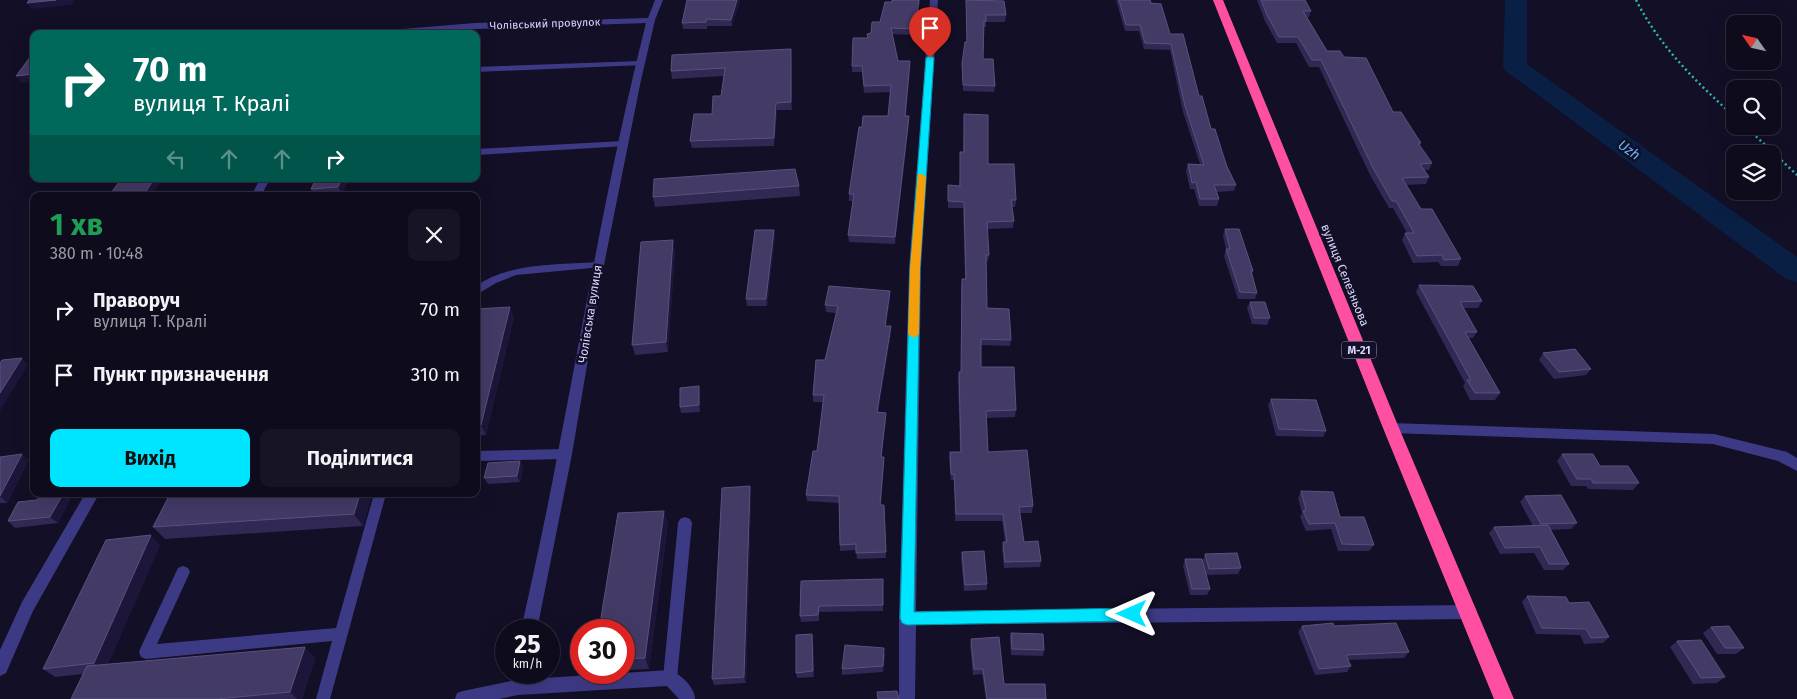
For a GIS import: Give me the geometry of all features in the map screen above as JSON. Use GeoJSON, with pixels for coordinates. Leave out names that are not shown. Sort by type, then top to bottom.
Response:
{"type":"FeatureCollection","features":[{"type":"Feature","properties":{"kind":"highway","name":"вулиця Селезньова"},"geometry":{"type":"LineString","coordinates":[[1218,0],[1391,428],[1504,699]]}},
{"type":"Feature","properties":{"kind":"street","name":"Чолівська вулиця"},"geometry":{"type":"LineString","coordinates":[[532,619],[565,454],[598,265],[640,63],[659,0]]}},
{"type":"Feature","properties":{"kind":"street"},"geometry":{"type":"LineString","coordinates":[[907,699],[907,618],[915,268],[934,0]]}},
{"type":"Feature","properties":{"kind":"street","name":"Чолівський провулок"},"geometry":{"type":"LineString","coordinates":[[426,30],[475,26],[652,20]]}},
{"type":"Feature","properties":{"kind":"street"},"geometry":{"type":"LineString","coordinates":[[1714,439],[1782,456],[1797,465]]}},
{"type":"Feature","properties":{"kind":"street"},"geometry":{"type":"LineString","coordinates":[[0,668],[27,607],[89,497]]}},
{"type":"Feature","properties":{"kind":"street"},"geometry":{"type":"LineString","coordinates":[[907,618],[1469,612]]}},
{"type":"Feature","properties":{"kind":"street"},"geometry":{"type":"LineString","coordinates":[[560,679],[670,678],[687,695],[687,699]]}},
{"type":"Feature","properties":{"kind":"street"},"geometry":{"type":"LineString","coordinates":[[462,699],[507,684]]}},
{"type":"Feature","properties":{"kind":"lane"},"geometry":{"type":"LineString","coordinates":[[480,70],[640,63]]}},
{"type":"Feature","properties":{"kind":"lane"},"geometry":{"type":"LineString","coordinates":[[480,152],[623,144]]}},
{"type":"Feature","properties":{"kind":"lane"},"geometry":{"type":"LineString","coordinates":[[480,288],[492,280],[515,272],[598,265]]}},
{"type":"Feature","properties":{"kind":"lane"},"geometry":{"type":"LineString","coordinates":[[1391,428],[1714,439]]}},
{"type":"Feature","properties":{"kind":"lane"},"geometry":{"type":"LineString","coordinates":[[480,456],[565,454]]}},
{"type":"Feature","properties":{"kind":"lane"},"geometry":{"type":"LineString","coordinates":[[323,699],[379,497]]}},
{"type":"Feature","properties":{"kind":"lane"},"geometry":{"type":"LineString","coordinates":[[670,678],[685,523]]}},
{"type":"Feature","properties":{"kind":"lane"},"geometry":{"type":"LineString","coordinates":[[183,572],[146,652],[341,634]]}},
{"type":"Feature","properties":{"kind":"path"},"geometry":{"type":"LineString","coordinates":[[1636,0],[1656,36],[1696,82],[1726,109]]}},
{"type":"Feature","properties":{"kind":"path"},"geometry":{"type":"LineString","coordinates":[[1755,135],[1797,175]]}},
{"type":"Feature","properties":{"kind":"building"},"geometry":{"type":"Polygon","coordinates":[[[29,0],[56,0],[27,3],[29,0]]]}},
{"type":"Feature","properties":{"kind":"building"},"geometry":{"type":"Polygon","coordinates":[[[687,0],[737,0],[731,20],[706,19],[706,22],[682,23],[687,0]]]}},
{"type":"Feature","properties":{"kind":"building"},"geometry":{"type":"Polygon","coordinates":[[[892,0],[919,0],[915,29],[891,28],[898,61],[910,61],[905,116],[909,116],[895,237],[848,235],[854,194],[849,194],[859,127],[862,127],[863,116],[888,116],[891,85],[864,86],[862,66],[852,66],[853,38],[868,38],[867,34],[871,33],[872,22],[880,22],[885,2],[892,2],[892,0]]]}},
{"type":"Feature","properties":{"kind":"building"},"geometry":{"type":"Polygon","coordinates":[[[966,0],[1004,1],[1006,15],[986,15],[986,21],[984,21],[983,59],[993,59],[995,86],[963,85],[962,63],[965,42],[967,42],[966,0]]]}},
{"type":"Feature","properties":{"kind":"building"},"geometry":{"type":"Polygon","coordinates":[[[1119,0],[1150,0],[1151,3],[1161,4],[1170,34],[1183,34],[1199,96],[1202,96],[1211,129],[1215,129],[1227,167],[1236,185],[1214,185],[1219,199],[1200,199],[1196,182],[1192,183],[1188,164],[1204,165],[1185,106],[1171,44],[1145,43],[1140,25],[1126,25],[1119,0]]]}},
{"type":"Feature","properties":{"kind":"building"},"geometry":{"type":"Polygon","coordinates":[[[1261,0],[1305,0],[1311,11],[1303,11],[1327,51],[1340,51],[1344,57],[1366,58],[1393,112],[1401,112],[1421,143],[1418,143],[1432,163],[1420,164],[1429,177],[1402,178],[1421,209],[1432,209],[1461,259],[1444,260],[1442,255],[1417,256],[1405,233],[1414,233],[1396,201],[1392,201],[1373,168],[1321,60],[1312,60],[1298,37],[1279,37],[1261,0]]]}},
{"type":"Feature","properties":{"kind":"building"},"geometry":{"type":"Polygon","coordinates":[[[791,49],[791,102],[776,103],[774,138],[690,141],[694,114],[712,114],[713,96],[721,96],[725,68],[671,71],[672,55],[791,49]]]}},
{"type":"Feature","properties":{"kind":"building"},"geometry":{"type":"Polygon","coordinates":[[[30,57],[30,74],[16,76],[30,57]]]}},
{"type":"Feature","properties":{"kind":"building"},"geometry":{"type":"Polygon","coordinates":[[[964,114],[988,115],[988,164],[1014,164],[1016,200],[1011,200],[1014,221],[987,222],[989,255],[986,255],[987,308],[1009,309],[1011,340],[981,339],[981,367],[1014,367],[1016,410],[986,411],[988,452],[1027,450],[1033,506],[1019,507],[1024,542],[1038,541],[1041,561],[1005,562],[1003,542],[1007,542],[1003,514],[956,514],[954,474],[951,474],[950,452],[961,452],[959,372],[961,372],[962,279],[966,279],[964,202],[948,201],[948,185],[960,186],[960,152],[964,152],[964,114]]]}},
{"type":"Feature","properties":{"kind":"building"},"geometry":{"type":"Polygon","coordinates":[[[795,169],[799,186],[653,197],[654,179],[795,169]]]}},
{"type":"Feature","properties":{"kind":"building"},"geometry":{"type":"Polygon","coordinates":[[[119,182],[152,182],[146,192],[112,192],[119,182]]]}},
{"type":"Feature","properties":{"kind":"building"},"geometry":{"type":"Polygon","coordinates":[[[314,182],[340,182],[338,187],[311,189],[314,182]]]}},
{"type":"Feature","properties":{"kind":"building"},"geometry":{"type":"Polygon","coordinates":[[[1225,229],[1239,229],[1253,271],[1251,271],[1257,293],[1240,292],[1226,249],[1230,249],[1225,229]]]}},
{"type":"Feature","properties":{"kind":"building"},"geometry":{"type":"Polygon","coordinates":[[[755,230],[774,230],[766,299],[746,299],[755,230]]]}},
{"type":"Feature","properties":{"kind":"building"},"geometry":{"type":"Polygon","coordinates":[[[673,240],[666,342],[632,345],[641,242],[673,240]]]}},
{"type":"Feature","properties":{"kind":"building"},"geometry":{"type":"Polygon","coordinates":[[[1419,285],[1473,286],[1482,301],[1460,302],[1477,332],[1465,332],[1500,393],[1475,393],[1467,380],[1471,380],[1419,285]]]}},
{"type":"Feature","properties":{"kind":"building"},"geometry":{"type":"Polygon","coordinates":[[[829,286],[890,291],[885,326],[891,326],[877,412],[886,413],[881,457],[884,457],[880,505],[884,505],[886,552],[856,553],[856,544],[840,545],[839,496],[806,495],[813,451],[817,451],[824,395],[813,395],[816,360],[825,360],[838,306],[825,305],[829,286]]]}},
{"type":"Feature","properties":{"kind":"building"},"geometry":{"type":"Polygon","coordinates":[[[1250,302],[1265,302],[1270,318],[1254,318],[1250,302]]]}},
{"type":"Feature","properties":{"kind":"building"},"geometry":{"type":"Polygon","coordinates":[[[510,307],[481,425],[480,425],[480,309],[510,307]]]}},
{"type":"Feature","properties":{"kind":"building"},"geometry":{"type":"Polygon","coordinates":[[[1575,349],[1591,369],[1559,372],[1543,353],[1575,349]]]}},
{"type":"Feature","properties":{"kind":"building"},"geometry":{"type":"Polygon","coordinates":[[[22,358],[0,393],[0,363],[2,360],[22,358]]]}},
{"type":"Feature","properties":{"kind":"building"},"geometry":{"type":"Polygon","coordinates":[[[699,386],[699,405],[680,407],[680,388],[699,386]]]}},
{"type":"Feature","properties":{"kind":"building"},"geometry":{"type":"Polygon","coordinates":[[[1271,399],[1316,400],[1326,431],[1279,429],[1271,399]]]}},
{"type":"Feature","properties":{"kind":"building"},"geometry":{"type":"Polygon","coordinates":[[[22,454],[0,496],[0,457],[22,454]]]}},
{"type":"Feature","properties":{"kind":"building"},"geometry":{"type":"Polygon","coordinates":[[[1562,454],[1593,454],[1600,466],[1628,466],[1639,483],[1593,483],[1591,479],[1577,479],[1562,454]]]}},
{"type":"Feature","properties":{"kind":"building"},"geometry":{"type":"Polygon","coordinates":[[[520,461],[517,476],[484,478],[488,463],[520,461]]]}},
{"type":"Feature","properties":{"kind":"building"},"geometry":{"type":"Polygon","coordinates":[[[750,486],[744,677],[712,679],[722,488],[750,486]]]}},
{"type":"Feature","properties":{"kind":"building"},"geometry":{"type":"Polygon","coordinates":[[[1301,491],[1333,492],[1340,517],[1364,517],[1374,545],[1342,544],[1335,523],[1309,524],[1303,511],[1306,510],[1301,491]]]}},
{"type":"Feature","properties":{"kind":"building"},"geometry":{"type":"Polygon","coordinates":[[[1561,495],[1577,523],[1541,524],[1525,496],[1561,495]]]}},
{"type":"Feature","properties":{"kind":"building"},"geometry":{"type":"Polygon","coordinates":[[[39,497],[61,497],[50,517],[8,521],[18,502],[37,500],[39,497]]]}},
{"type":"Feature","properties":{"kind":"building"},"geometry":{"type":"Polygon","coordinates":[[[168,497],[359,497],[354,514],[153,527],[168,497]]]}},
{"type":"Feature","properties":{"kind":"building"},"geometry":{"type":"Polygon","coordinates":[[[664,511],[645,658],[635,658],[635,619],[601,619],[618,513],[664,511]]]}},
{"type":"Feature","properties":{"kind":"building"},"geometry":{"type":"Polygon","coordinates":[[[1548,525],[1569,564],[1549,564],[1540,547],[1505,548],[1494,527],[1548,525]]]}},
{"type":"Feature","properties":{"kind":"building"},"geometry":{"type":"Polygon","coordinates":[[[151,535],[94,663],[43,669],[106,540],[151,535]]]}},
{"type":"Feature","properties":{"kind":"building"},"geometry":{"type":"Polygon","coordinates":[[[984,551],[987,584],[965,585],[962,552],[984,551]]]}},
{"type":"Feature","properties":{"kind":"building"},"geometry":{"type":"Polygon","coordinates":[[[1237,553],[1241,568],[1209,569],[1205,554],[1237,553]]]}},
{"type":"Feature","properties":{"kind":"building"},"geometry":{"type":"Polygon","coordinates":[[[1185,559],[1202,559],[1210,589],[1192,589],[1185,559]]]}},
{"type":"Feature","properties":{"kind":"building"},"geometry":{"type":"Polygon","coordinates":[[[883,579],[883,605],[819,606],[818,615],[800,616],[801,581],[883,579]]]}},
{"type":"Feature","properties":{"kind":"building"},"geometry":{"type":"Polygon","coordinates":[[[1527,596],[1566,597],[1569,603],[1589,602],[1609,637],[1591,638],[1586,629],[1542,628],[1527,596]]]}},
{"type":"Feature","properties":{"kind":"building"},"geometry":{"type":"Polygon","coordinates":[[[1333,623],[1334,626],[1396,623],[1409,652],[1346,655],[1351,666],[1319,669],[1302,626],[1333,623]]]}},
{"type":"Feature","properties":{"kind":"building"},"geometry":{"type":"Polygon","coordinates":[[[1729,626],[1744,648],[1725,648],[1711,627],[1729,626]]]}},
{"type":"Feature","properties":{"kind":"building"},"geometry":{"type":"Polygon","coordinates":[[[1011,633],[1043,634],[1044,650],[1012,649],[1011,633]]]}},
{"type":"Feature","properties":{"kind":"building"},"geometry":{"type":"Polygon","coordinates":[[[812,634],[813,671],[796,673],[796,635],[812,634]]]}},
{"type":"Feature","properties":{"kind":"building"},"geometry":{"type":"Polygon","coordinates":[[[999,637],[1004,684],[1045,684],[1046,699],[987,699],[983,669],[974,669],[971,639],[999,637]]]}},
{"type":"Feature","properties":{"kind":"building"},"geometry":{"type":"Polygon","coordinates":[[[1701,640],[1725,677],[1701,678],[1677,641],[1701,640]]]}},
{"type":"Feature","properties":{"kind":"building"},"geometry":{"type":"Polygon","coordinates":[[[845,645],[884,648],[883,666],[842,669],[845,645]]]}},
{"type":"Feature","properties":{"kind":"building"},"geometry":{"type":"Polygon","coordinates":[[[305,647],[290,692],[217,699],[71,699],[87,666],[305,647]]]}},
{"type":"Feature","properties":{"kind":"building"},"geometry":{"type":"Polygon","coordinates":[[[897,691],[899,699],[878,699],[877,692],[897,691]]]}},
{"type":"Feature","properties":{"kind":"waterway","name":"Uzh"},"geometry":{"type":"LineString","coordinates":[[1516,0],[1515,67],[1797,272]]}},
{"type":"Feature","properties":{"kind":"slow traffic"},"geometry":{"type":"LineString","coordinates":[[914,334],[915,268],[922,177]]}},
{"type":"Feature","properties":{"kind":"route"},"geometry":{"type":"LineString","coordinates":[[930,58],[915,268],[907,618],[1132,614]]}}]}
